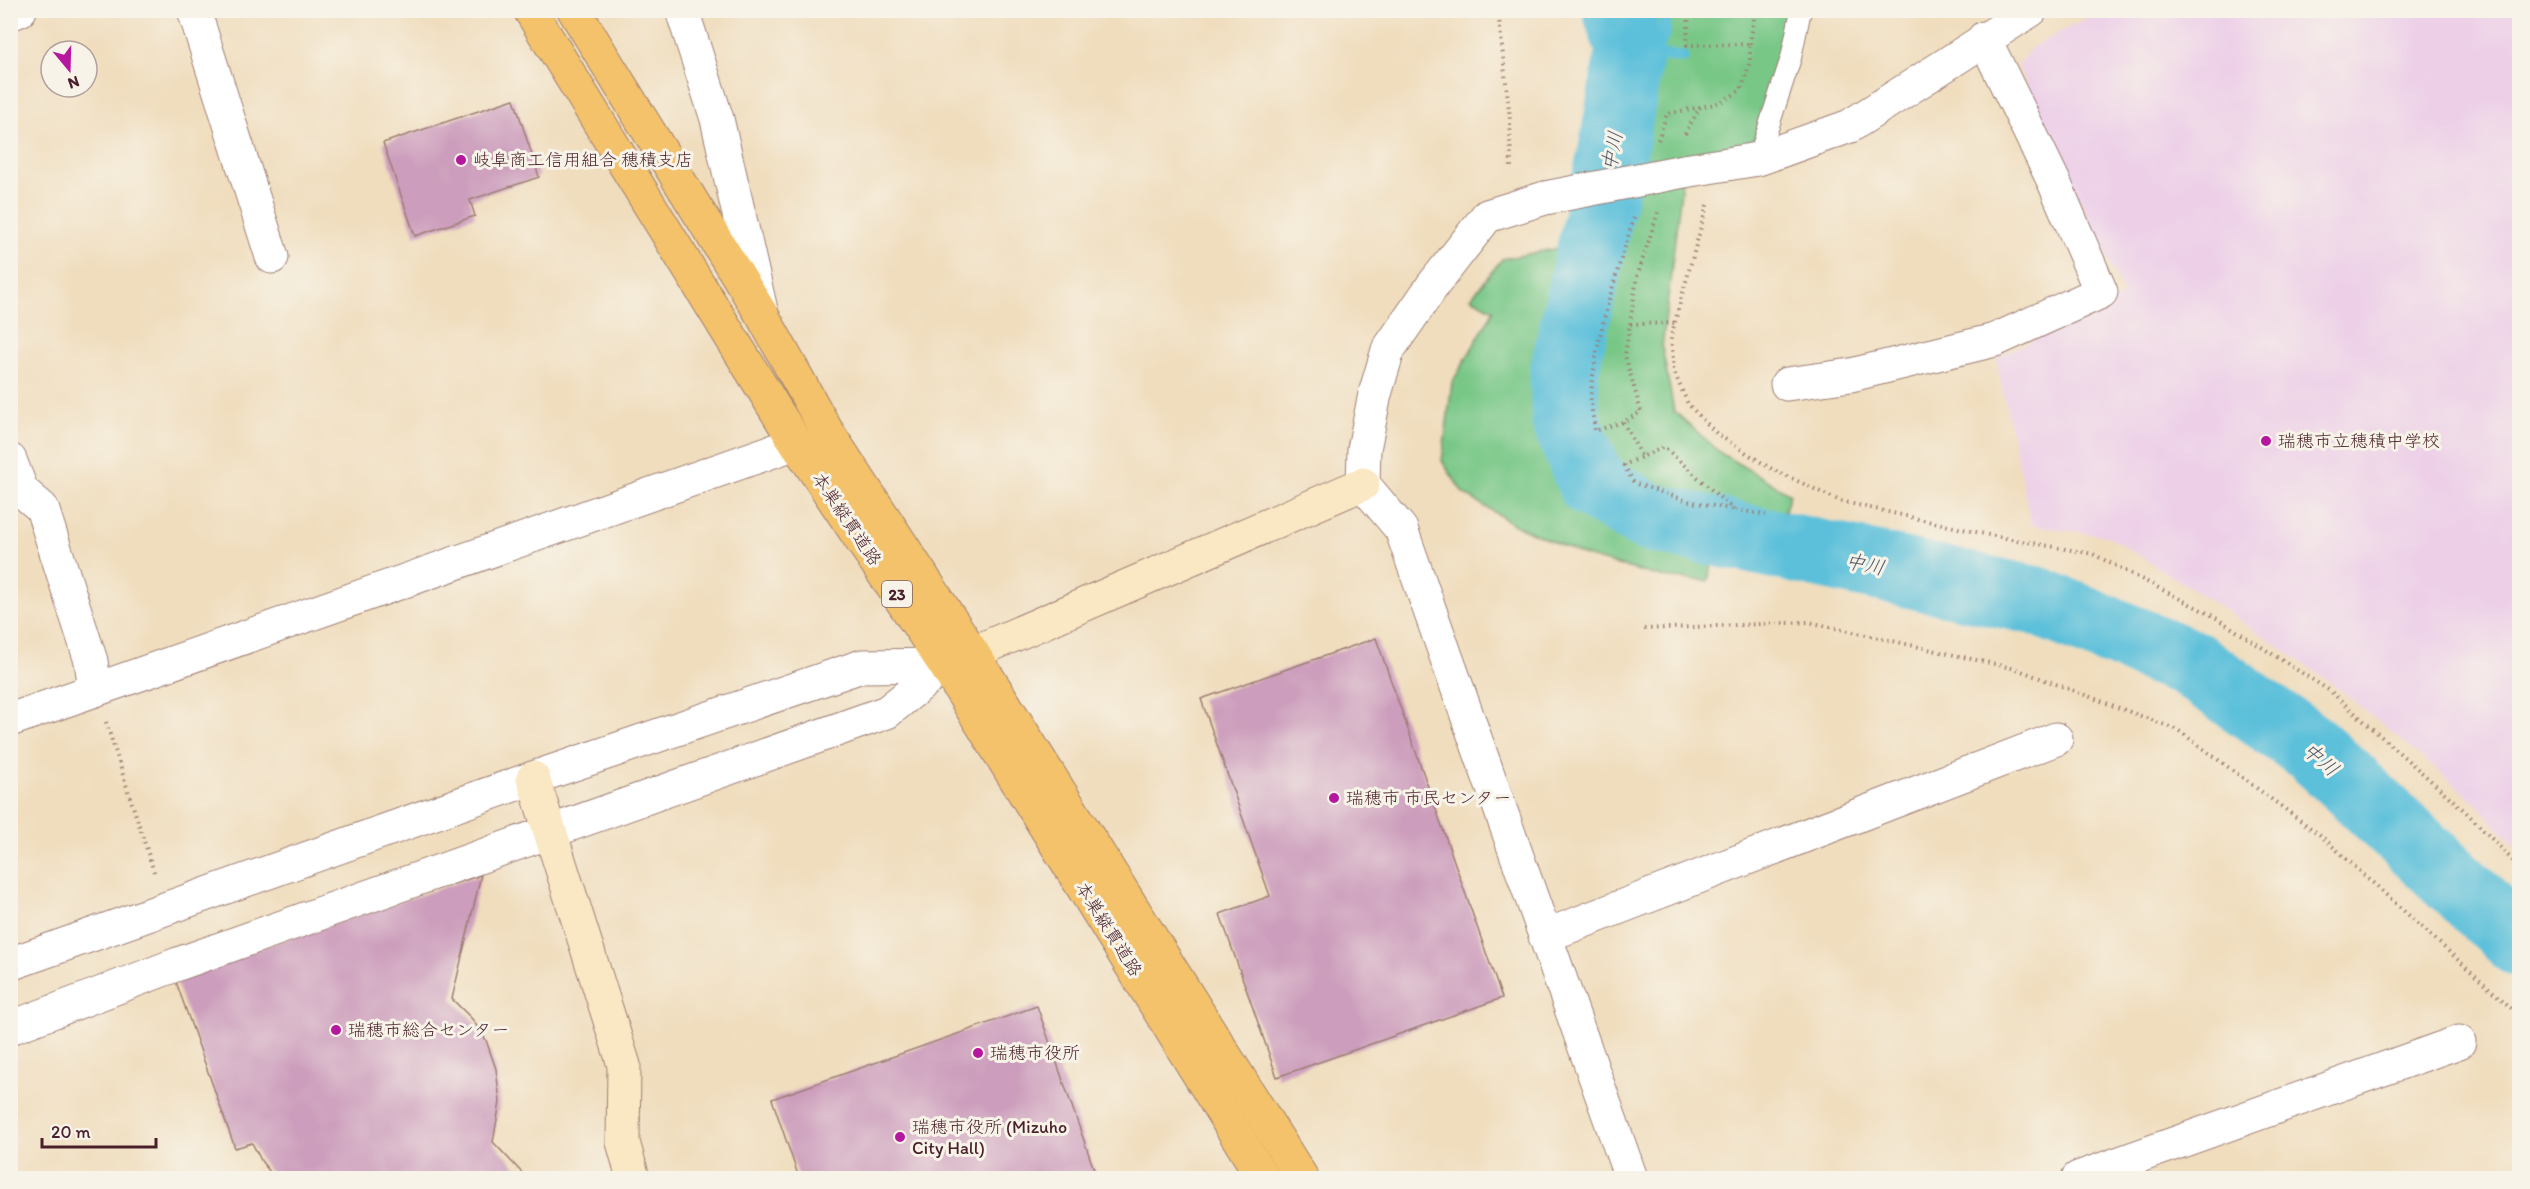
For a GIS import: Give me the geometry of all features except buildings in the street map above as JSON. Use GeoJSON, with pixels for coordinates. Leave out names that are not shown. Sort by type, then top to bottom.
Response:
{"type":"FeatureCollection","features":[{"type":"Feature","properties":{"kind":"main road","name":"本巣縦貫道路"},"geometry":{"type":"LineString","coordinates":[[530,10],[796,443],[958,658],[1302,1179]]}},
{"type":"Feature","properties":{"kind":"main road","name":"本巣縦貫道路"},"geometry":{"type":"LineString","coordinates":[[574,10],[762,315],[958,658],[1263,1179]]}},
{"type":"Feature","properties":{"kind":"street"},"geometry":{"type":"LineString","coordinates":[[10,14],[20,10]]}},
{"type":"Feature","properties":{"kind":"street"},"geometry":{"type":"LineString","coordinates":[[194,10],[272,257]]}},
{"type":"Feature","properties":{"kind":"street"},"geometry":{"type":"LineString","coordinates":[[682,10],[717,119],[762,315]]}},
{"type":"Feature","properties":{"kind":"street"},"geometry":{"type":"LineString","coordinates":[[1631,1179],[1401,529],[1363,484],[1366,438],[1375,394],[1388,350],[1433,285],[1487,216],[1545,198],[1758,159],[1850,126],[2031,10]]}},
{"type":"Feature","properties":{"kind":"street"},"geometry":{"type":"LineString","coordinates":[[1787,384],[1851,375],[1995,340],[2101,292],[2054,182],[1984,39]]}},
{"type":"Feature","properties":{"kind":"street"},"geometry":{"type":"LineString","coordinates":[[10,720],[796,443]]}},
{"type":"Feature","properties":{"kind":"street"},"geometry":{"type":"LineString","coordinates":[[10,460],[21,491],[42,508],[91,661],[95,690]]}},
{"type":"Feature","properties":{"kind":"street"},"geometry":{"type":"LineString","coordinates":[[10,1028],[178,964],[887,712],[958,658],[1363,484]]}},
{"type":"Feature","properties":{"kind":"street"},"geometry":{"type":"LineString","coordinates":[[10,964],[166,906],[862,666],[958,658]]}},
{"type":"Feature","properties":{"kind":"street"},"geometry":{"type":"LineString","coordinates":[[1545,936],[2056,739]]}},
{"type":"Feature","properties":{"kind":"street"},"geometry":{"type":"LineString","coordinates":[[533,778],[624,1065],[623,1142],[633,1179]]}},
{"type":"Feature","properties":{"kind":"street"},"geometry":{"type":"LineString","coordinates":[[2078,1179],[2459,1042]]}},
{"type":"Feature","properties":{"kind":"lane"},"geometry":{"type":"LineString","coordinates":[[1758,159],[1791,58],[1801,10]]}},
{"type":"Feature","properties":{"kind":"path"},"geometry":{"type":"LineString","coordinates":[[1498,10],[1509,119],[1512,209]]}},
{"type":"Feature","properties":{"kind":"path"},"geometry":{"type":"LineString","coordinates":[[1689,10],[1687,45],[1750,44]]}},
{"type":"Feature","properties":{"kind":"path"},"geometry":{"type":"LineString","coordinates":[[1656,147],[1667,114],[1719,103],[1741,90],[1750,62],[1755,10]]}},
{"type":"Feature","properties":{"kind":"path"},"geometry":{"type":"LineString","coordinates":[[1718,166],[1671,336],[1674,372],[1688,404],[1717,434],[1770,468],[1840,501],[1989,535],[2093,554],[2213,616],[2330,691],[2466,812],[2520,868]]}},
{"type":"Feature","properties":{"kind":"path"},"geometry":{"type":"LineString","coordinates":[[1635,214],[1610,297],[1591,396],[1596,431],[1623,422],[1641,412],[1625,355],[1630,324],[1674,323]]}},
{"type":"Feature","properties":{"kind":"path"},"geometry":{"type":"LineString","coordinates":[[1623,422],[1642,457]]}},
{"type":"Feature","properties":{"kind":"path"},"geometry":{"type":"LineString","coordinates":[[1734,510],[1664,447],[1624,465],[1634,483],[1691,502],[1734,510],[1766,515]]}},
{"type":"Feature","properties":{"kind":"path"},"geometry":{"type":"LineString","coordinates":[[1644,629],[1809,622],[2016,669],[2178,730],[2320,835],[2520,1016]]}},
{"type":"Feature","properties":{"kind":"path"},"geometry":{"type":"LineString","coordinates":[[95,690],[166,906]]}},
{"type":"Feature","properties":{"kind":"shaded area","name":"瑞穂市立穂積中学校"},"geometry":{"type":"Polygon","coordinates":[[[2100,11],[2519,11],[2519,851],[2473,800],[2333,684],[2219,606],[2108,536],[2031,525],[1996,358],[2124,295],[2018,66],[2031,48],[2100,11]]]}},
{"type":"Feature","properties":{"kind":"green space"},"geometry":{"type":"Polygon","coordinates":[[[1642,11],[1788,11],[1769,95],[1752,144],[1685,157],[1662,347],[1674,411],[1722,454],[1790,494],[1769,562],[1715,551],[1708,581],[1661,577],[1585,556],[1515,525],[1463,493],[1442,461],[1452,383],[1494,310],[1471,298],[1502,259],[1615,237],[1635,155],[1646,92],[1647,34],[1642,11]]]}},
{"type":"Feature","properties":{"kind":"waterway","name":"中川"},"geometry":{"type":"LineString","coordinates":[[1617,10],[1630,49],[1613,150],[1564,372],[1566,420],[1592,484],[1648,517],[2037,601],[2191,664],[2311,748],[2520,943]]}},
{"type":"Feature","properties":{"kind":"waterway"},"geometry":{"type":"LineString","coordinates":[[1665,10],[1665,31],[1655,55],[1683,57]]}},
{"type":"Feature","properties":{"kind":"place","name":"岐阜商工信用組合 穂積支店"},"geometry":{"type":"Point","coordinates":[461,160]}},
{"type":"Feature","properties":{"kind":"place","name":"瑞穂市立穂積中学校"},"geometry":{"type":"Point","coordinates":[2266,441]}},
{"type":"Feature","properties":{"kind":"place","name":"瑞穂市 市民センター"},"geometry":{"type":"Point","coordinates":[1334,798]}},
{"type":"Feature","properties":{"kind":"place","name":"瑞穂市総合センター"},"geometry":{"type":"Point","coordinates":[336,1030]}},
{"type":"Feature","properties":{"kind":"place","name":"瑞穂市役所"},"geometry":{"type":"Point","coordinates":[978,1053]}},
{"type":"Feature","properties":{"kind":"place","name":"瑞穂市役所 (Mizuho City Hall)"},"geometry":{"type":"Point","coordinates":[900,1137]}}]}
